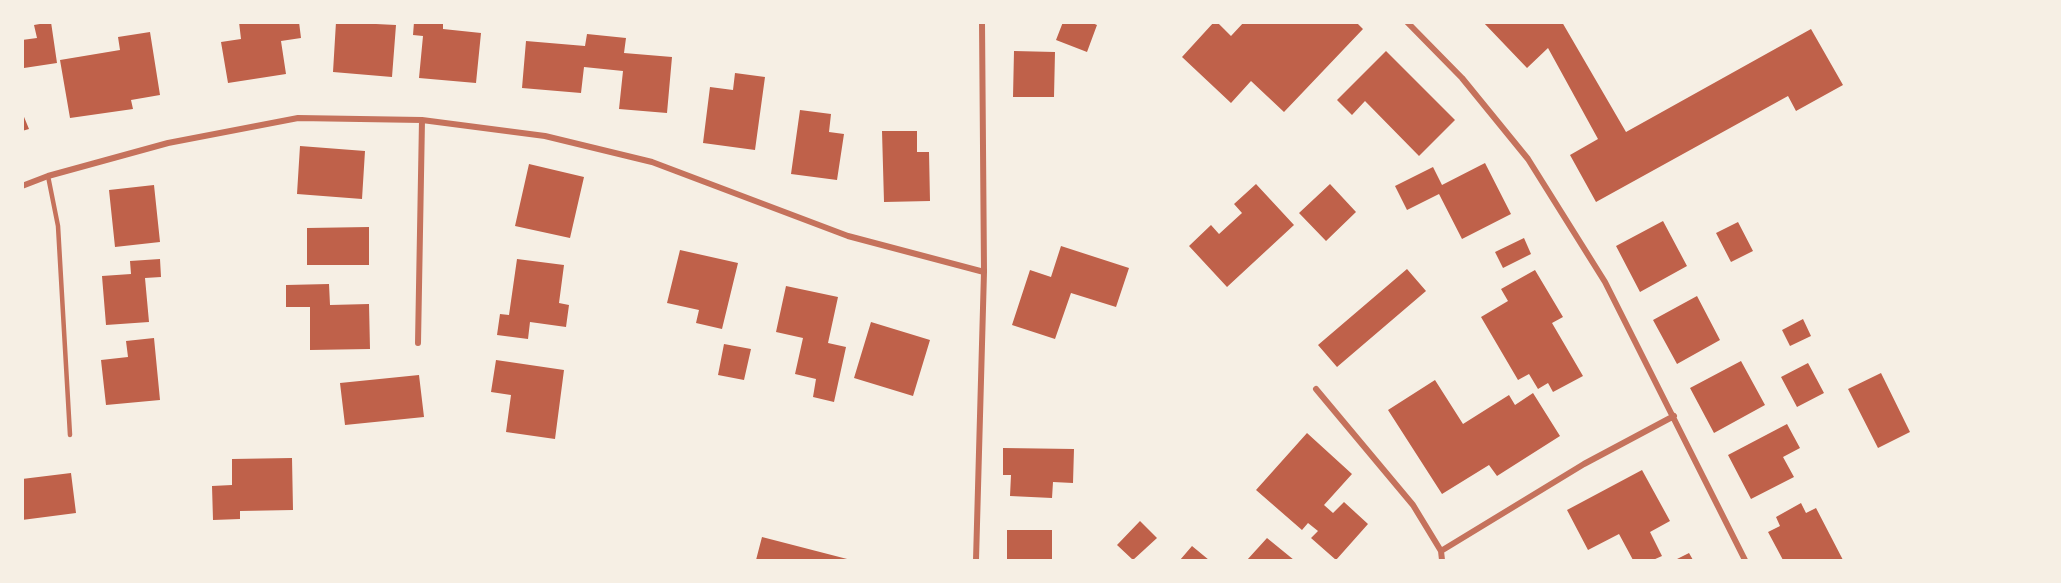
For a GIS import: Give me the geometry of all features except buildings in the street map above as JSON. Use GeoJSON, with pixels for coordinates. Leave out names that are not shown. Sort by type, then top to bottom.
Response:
{"type":"FeatureCollection","features":[{"type":"Feature","properties":{"kind":"street"},"geometry":{"type":"LineString","coordinates":[[976,561],[984,272],[981,22]]}},
{"type":"Feature","properties":{"kind":"street"},"geometry":{"type":"LineString","coordinates":[[1407,22],[1462,78],[1528,159],[1605,282],[1745,561]]}},
{"type":"Feature","properties":{"kind":"street"},"geometry":{"type":"LineString","coordinates":[[22,186],[48,176],[168,143],[298,118],[422,120],[545,136],[652,162],[848,236],[984,272]]}},
{"type":"Feature","properties":{"kind":"street"},"geometry":{"type":"LineString","coordinates":[[418,343],[422,120]]}},
{"type":"Feature","properties":{"kind":"street"},"geometry":{"type":"LineString","coordinates":[[1316,389],[1413,505],[1441,551],[1442,561]]}},
{"type":"Feature","properties":{"kind":"street"},"geometry":{"type":"LineString","coordinates":[[1441,551],[1584,464],[1674,416]]}},
{"type":"Feature","properties":{"kind":"lane"},"geometry":{"type":"LineString","coordinates":[[48,176],[58,226],[70,435]]}}]}
